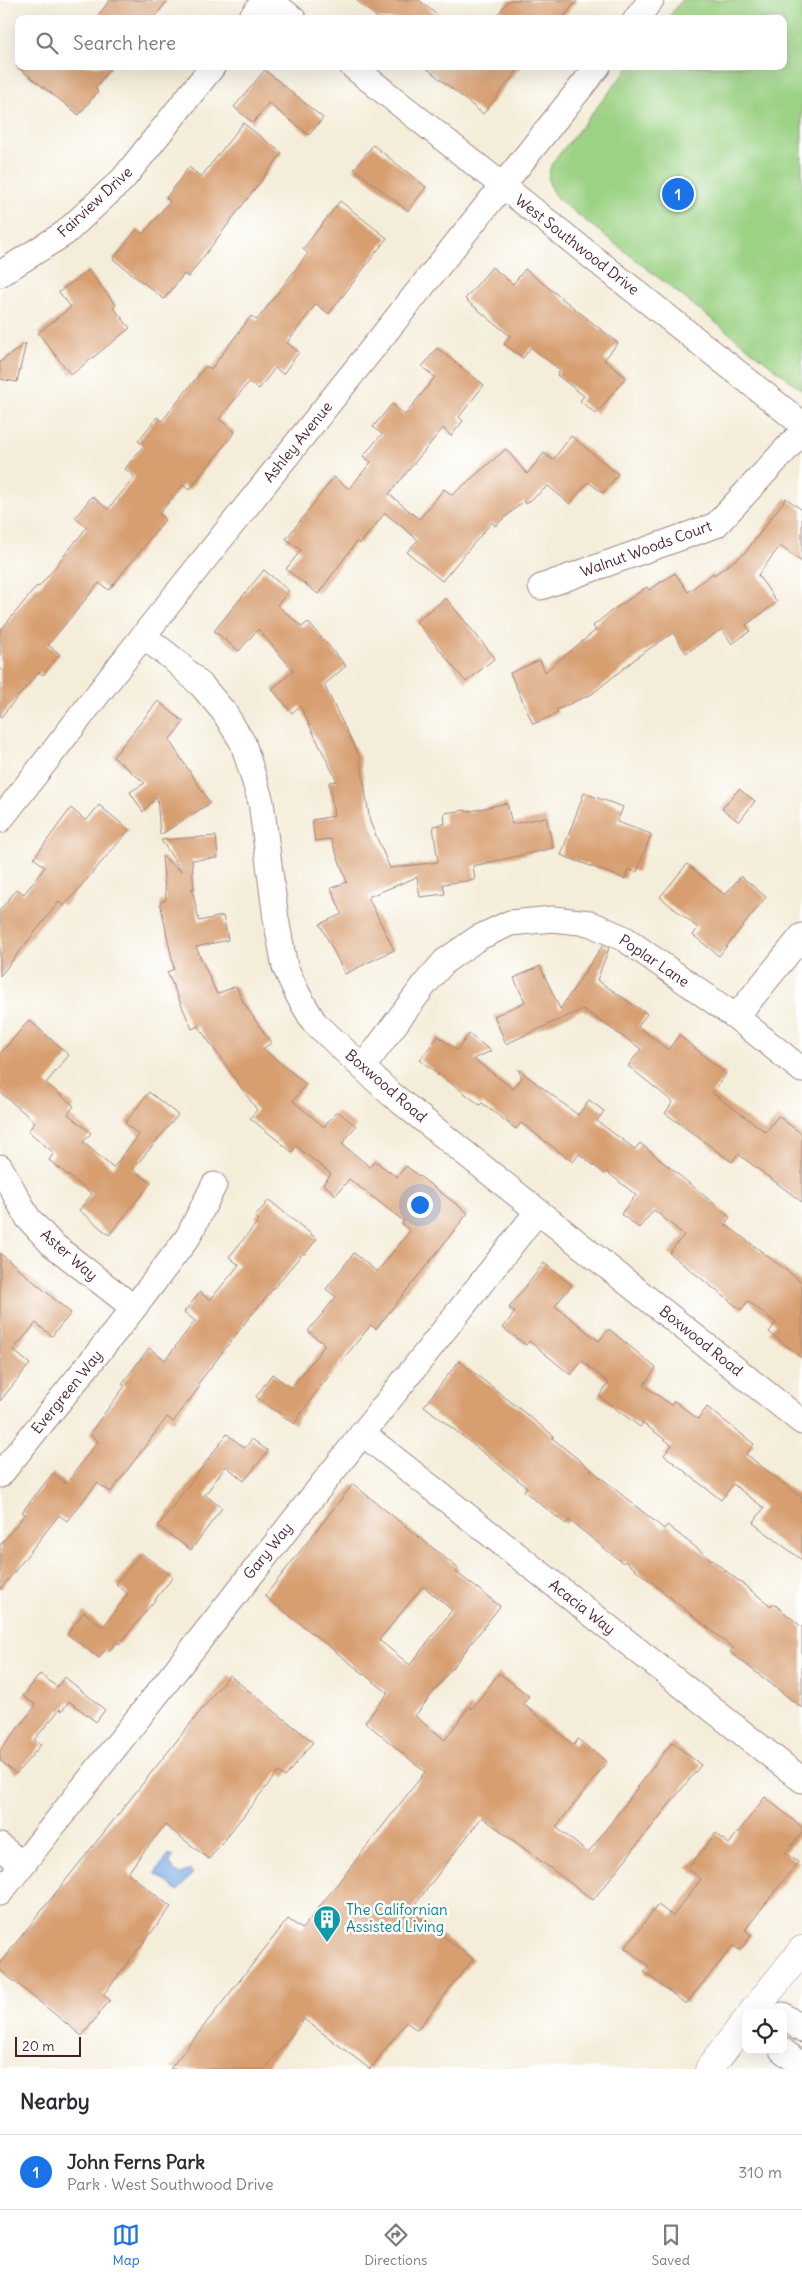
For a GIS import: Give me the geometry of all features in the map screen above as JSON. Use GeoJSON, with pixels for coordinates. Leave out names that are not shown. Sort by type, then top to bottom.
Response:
{"type":"FeatureCollection","features":[{"type":"Feature","properties":{"kind":"street"},"geometry":{"type":"LineString","coordinates":[[253,15],[265,0]]}},
{"type":"Feature","properties":{"kind":"street"},"geometry":{"type":"LineString","coordinates":[[270,0],[288,15]]}},
{"type":"Feature","properties":{"kind":"street"},"geometry":{"type":"LineString","coordinates":[[639,15],[651,0]]}},
{"type":"Feature","properties":{"kind":"street","name":"Fairview Drive"},"geometry":{"type":"LineString","coordinates":[[0,274],[65,233],[123,179],[210,70]]}},
{"type":"Feature","properties":{"kind":"street","name":"West Southwood Drive"},"geometry":{"type":"LineString","coordinates":[[357,70],[802,424]]}},
{"type":"Feature","properties":{"kind":"street","name":"Ashley Avenue"},"geometry":{"type":"LineString","coordinates":[[0,820],[143,636],[595,70]]}},
{"type":"Feature","properties":{"kind":"street","name":"Walnut Woods Court"},"geometry":{"type":"LineString","coordinates":[[541,586],[716,525],[802,432]]}},
{"type":"Feature","properties":{"kind":"street","name":"Boxwood Road"},"geometry":{"type":"LineString","coordinates":[[143,636],[172,658],[202,686],[224,712],[243,743],[261,802],[276,919],[286,967],[298,995],[314,1022],[391,1094],[802,1422]]}},
{"type":"Feature","properties":{"kind":"street","name":"Poplar Lane"},"geometry":{"type":"LineString","coordinates":[[363,1067],[425,984],[445,961],[478,938],[510,923],[553,919],[590,923],[625,939],[736,1017],[802,1070]]}},
{"type":"Feature","properties":{"kind":"street"},"geometry":{"type":"LineString","coordinates":[[736,1017],[802,936]]}},
{"type":"Feature","properties":{"kind":"street","name":"Aster Way"},"geometry":{"type":"LineString","coordinates":[[0,1167],[28,1218],[52,1244],[134,1308]]}},
{"type":"Feature","properties":{"kind":"street","name":"Evergreen Way"},"geometry":{"type":"LineString","coordinates":[[0,1475],[134,1308],[188,1237],[214,1185]]}},
{"type":"Feature","properties":{"kind":"street","name":"Gary Way"},"geometry":{"type":"LineString","coordinates":[[0,1893],[538,1211]]}},
{"type":"Feature","properties":{"kind":"street","name":"Acacia Way"},"geometry":{"type":"LineString","coordinates":[[362,1433],[802,1780]]}},
{"type":"Feature","properties":{"kind":"street"},"geometry":{"type":"LineString","coordinates":[[0,1846],[22,1865]]}},
{"type":"Feature","properties":{"kind":"street"},"geometry":{"type":"LineString","coordinates":[[771,2009],[802,1950]]}},
{"type":"Feature","properties":{"kind":"street"},"geometry":{"type":"LineString","coordinates":[[787,2021],[802,2030]]}},
{"type":"Feature","properties":{"kind":"street"},"geometry":{"type":"LineString","coordinates":[[709,2069],[742,2026]]}},
{"type":"Feature","properties":{"kind":"street"},"geometry":{"type":"LineString","coordinates":[[787,2054],[802,2066]]}},
{"type":"Feature","properties":{"kind":"green space"},"geometry":{"type":"Polygon","coordinates":[[[682,0],[802,0],[802,390],[558,199],[550,186],[548,177],[553,162],[627,70],[787,70],[787,15],[670,15],[682,0]]]}},
{"type":"Feature","properties":{"kind":"water"},"geometry":{"type":"Polygon","coordinates":[[[169,1854],[173,1857],[170,1863],[175,1872],[180,1874],[190,1870],[193,1873],[178,1891],[155,1873],[169,1854]]]}},
{"type":"Feature","properties":{"kind":"building"},"geometry":{"type":"Polygon","coordinates":[[[110,0],[168,0],[156,15],[98,15],[110,0]]]}},
{"type":"Feature","properties":{"kind":"building"},"geometry":{"type":"Polygon","coordinates":[[[356,0],[419,0],[437,15],[374,15],[356,0]]]}},
{"type":"Feature","properties":{"kind":"building"},"geometry":{"type":"Polygon","coordinates":[[[509,0],[577,0],[565,15],[497,15],[509,0]]]}},
{"type":"Feature","properties":{"kind":"building"},"geometry":{"type":"Polygon","coordinates":[[[21,70],[109,70],[95,88],[98,91],[79,115],[21,70]]]}},
{"type":"Feature","properties":{"kind":"building"},"geometry":{"type":"Polygon","coordinates":[[[265,70],[323,118],[309,135],[268,103],[253,123],[234,107],[265,70]]]}},
{"type":"Feature","properties":{"kind":"building"},"geometry":{"type":"Polygon","coordinates":[[[429,70],[518,70],[483,114],[429,70]]]}},
{"type":"Feature","properties":{"kind":"building"},"geometry":{"type":"Polygon","coordinates":[[[243,123],[282,153],[188,277],[184,274],[164,299],[113,259],[137,229],[143,234],[170,201],[166,198],[189,167],[201,177],[243,123]]]}},
{"type":"Feature","properties":{"kind":"building"},"geometry":{"type":"Polygon","coordinates":[[[373,145],[426,187],[408,211],[354,169],[373,145]]]}},
{"type":"Feature","properties":{"kind":"building"},"geometry":{"type":"Polygon","coordinates":[[[340,201],[387,238],[329,314],[316,304],[287,343],[299,352],[283,374],[275,368],[259,389],[249,382],[219,419],[235,432],[189,490],[183,485],[159,514],[165,520],[109,590],[99,583],[48,645],[60,654],[43,675],[39,672],[0,718],[0,631],[37,586],[39,587],[87,527],[75,518],[92,496],[108,509],[135,477],[125,469],[144,445],[138,441],[157,417],[162,421],[206,366],[211,369],[251,316],[257,320],[308,253],[303,249],[340,201]]]}},
{"type":"Feature","properties":{"kind":"building"},"geometry":{"type":"Polygon","coordinates":[[[492,267],[513,284],[525,269],[618,343],[604,360],[626,377],[596,414],[580,401],[584,396],[557,375],[560,370],[531,347],[523,358],[504,344],[510,336],[465,299],[492,267]]]}},
{"type":"Feature","properties":{"kind":"building"},"geometry":{"type":"Polygon","coordinates":[[[88,270],[116,305],[113,307],[130,328],[71,375],[38,333],[71,307],[59,292],[88,270]]]}},
{"type":"Feature","properties":{"kind":"building"},"geometry":{"type":"Polygon","coordinates":[[[26,343],[17,382],[0,379],[0,362],[26,343]]]}},
{"type":"Feature","properties":{"kind":"building"},"geometry":{"type":"Polygon","coordinates":[[[437,348],[484,385],[459,417],[463,421],[451,436],[443,428],[389,494],[419,519],[444,489],[452,495],[506,449],[527,474],[544,453],[553,460],[571,436],[618,474],[603,493],[588,482],[570,504],[548,486],[526,504],[524,501],[495,526],[492,522],[442,581],[407,552],[418,540],[385,513],[360,544],[357,541],[318,594],[286,569],[301,550],[286,539],[334,477],[349,489],[371,462],[363,456],[382,434],[373,427],[392,404],[405,415],[435,377],[422,367],[437,348]]]}},
{"type":"Feature","properties":{"kind":"building"},"geometry":{"type":"Polygon","coordinates":[[[786,498],[802,510],[802,562],[780,546],[758,575],[777,602],[746,625],[750,631],[732,644],[722,629],[686,653],[673,633],[640,655],[592,694],[556,710],[558,713],[533,724],[510,673],[540,660],[545,672],[596,630],[593,626],[610,612],[647,587],[649,590],[675,573],[688,592],[713,573],[714,575],[745,553],[786,498]]]}},
{"type":"Feature","properties":{"kind":"building"},"geometry":{"type":"Polygon","coordinates":[[[264,570],[289,591],[277,605],[302,627],[308,622],[346,666],[324,685],[360,758],[370,822],[390,868],[438,862],[433,826],[445,824],[444,813],[466,810],[466,812],[507,803],[512,824],[546,817],[553,848],[473,866],[475,880],[443,884],[445,894],[420,897],[417,877],[368,897],[394,950],[345,974],[320,924],[342,914],[331,888],[347,882],[331,839],[315,841],[312,820],[334,816],[329,782],[337,781],[300,706],[292,713],[272,689],[294,671],[258,629],[239,651],[214,631],[264,570]]]}},
{"type":"Feature","properties":{"kind":"building"},"geometry":{"type":"Polygon","coordinates":[[[446,598],[495,658],[466,682],[416,621],[446,598]]]}},
{"type":"Feature","properties":{"kind":"building"},"geometry":{"type":"Polygon","coordinates":[[[158,701],[184,722],[169,740],[210,803],[160,835],[157,796],[143,812],[130,792],[145,783],[113,757],[158,701]]]}},
{"type":"Feature","properties":{"kind":"building"},"geometry":{"type":"Polygon","coordinates":[[[739,789],[755,801],[739,822],[722,809],[739,789]]]}},
{"type":"Feature","properties":{"kind":"building"},"geometry":{"type":"Polygon","coordinates":[[[584,793],[623,807],[617,822],[651,834],[637,872],[628,869],[625,879],[561,855],[584,793]]]}},
{"type":"Feature","properties":{"kind":"building"},"geometry":{"type":"Polygon","coordinates":[[[99,805],[129,830],[64,906],[59,902],[0,976],[0,910],[17,889],[24,894],[45,867],[34,858],[71,808],[86,821],[99,805]]]}},
{"type":"Feature","properties":{"kind":"building"},"geometry":{"type":"Polygon","coordinates":[[[216,836],[218,858],[192,860],[194,891],[192,888],[199,921],[223,916],[228,940],[196,947],[217,994],[236,986],[243,1002],[271,1043],[263,1049],[306,1084],[293,1101],[324,1127],[337,1111],[356,1126],[342,1144],[370,1167],[375,1161],[397,1177],[406,1166],[468,1213],[376,1329],[371,1325],[316,1392],[294,1424],[256,1397],[272,1374],[291,1388],[325,1345],[308,1331],[336,1297],[326,1289],[354,1253],[377,1272],[410,1231],[402,1224],[404,1221],[349,1179],[336,1195],[323,1184],[331,1174],[296,1146],[292,1152],[250,1118],[257,1110],[198,1026],[192,1029],[167,972],[174,969],[160,902],[166,900],[162,856],[182,872],[161,840],[216,836]]]}},
{"type":"Feature","properties":{"kind":"building"},"geometry":{"type":"Polygon","coordinates":[[[687,864],[725,895],[741,876],[766,897],[719,956],[693,935],[698,928],[660,897],[687,864]]]}},
{"type":"Feature","properties":{"kind":"building"},"geometry":{"type":"Polygon","coordinates":[[[603,945],[609,948],[597,980],[647,1014],[638,1026],[668,1050],[679,1035],[726,1074],[712,1093],[766,1132],[778,1116],[802,1134],[802,1202],[738,1154],[732,1162],[665,1113],[673,1102],[628,1066],[641,1049],[583,1009],[506,1044],[494,1016],[525,1002],[514,978],[540,966],[560,1009],[603,945]]]}},
{"type":"Feature","properties":{"kind":"building"},"geometry":{"type":"Polygon","coordinates":[[[29,1020],[69,1055],[46,1083],[74,1106],[68,1114],[91,1133],[83,1142],[113,1168],[139,1135],[125,1123],[149,1092],[178,1115],[133,1169],[151,1183],[109,1235],[79,1210],[92,1194],[49,1160],[54,1153],[28,1131],[35,1122],[0,1092],[0,1054],[29,1020]]]}},
{"type":"Feature","properties":{"kind":"building"},"geometry":{"type":"Polygon","coordinates":[[[469,1034],[491,1051],[474,1059],[513,1089],[522,1078],[518,1069],[578,1115],[589,1100],[604,1111],[597,1121],[635,1149],[640,1143],[730,1217],[725,1224],[802,1282],[802,1358],[769,1332],[776,1323],[748,1301],[741,1310],[669,1253],[684,1235],[654,1210],[639,1228],[621,1214],[636,1195],[607,1172],[605,1174],[579,1154],[573,1162],[521,1123],[516,1129],[439,1074],[437,1076],[438,1074],[420,1060],[438,1036],[457,1050],[469,1034]]]}},
{"type":"Feature","properties":{"kind":"building"},"geometry":{"type":"Polygon","coordinates":[[[269,1200],[317,1239],[248,1319],[198,1384],[200,1386],[173,1422],[167,1417],[111,1492],[97,1483],[67,1521],[59,1515],[0,1590],[0,1545],[25,1514],[22,1512],[53,1473],[66,1484],[98,1441],[89,1434],[125,1386],[122,1384],[149,1348],[165,1360],[195,1321],[184,1312],[200,1292],[210,1300],[239,1265],[229,1257],[259,1220],[255,1217],[269,1200]]]}},
{"type":"Feature","properties":{"kind":"building"},"geometry":{"type":"Polygon","coordinates":[[[0,1253],[71,1313],[52,1336],[36,1323],[13,1350],[30,1364],[0,1401],[0,1253]]]}},
{"type":"Feature","properties":{"kind":"building"},"geometry":{"type":"Polygon","coordinates":[[[544,1263],[572,1285],[555,1306],[599,1341],[609,1329],[656,1368],[644,1385],[671,1405],[674,1401],[698,1419],[707,1407],[754,1444],[746,1454],[802,1498],[802,1560],[753,1523],[764,1508],[733,1484],[721,1500],[664,1455],[672,1445],[643,1423],[640,1427],[599,1396],[609,1383],[582,1361],[571,1375],[529,1341],[526,1345],[503,1328],[515,1312],[509,1308],[544,1263]]]}},
{"type":"Feature","properties":{"kind":"building"},"geometry":{"type":"Polygon","coordinates":[[[459,1361],[554,1436],[552,1438],[664,1529],[667,1525],[771,1606],[773,1603],[802,1627],[802,1708],[730,1652],[733,1648],[625,1561],[623,1563],[569,1520],[566,1524],[524,1491],[527,1487],[424,1406],[459,1361]]]}},
{"type":"Feature","properties":{"kind":"building"},"geometry":{"type":"Polygon","coordinates":[[[227,1434],[245,1448],[252,1439],[268,1451],[244,1481],[226,1466],[205,1495],[222,1508],[191,1550],[158,1526],[227,1434]]]}},
{"type":"Feature","properties":{"kind":"building"},"geometry":{"type":"Polygon","coordinates":[[[353,1484],[459,1569],[456,1572],[500,1606],[415,1716],[445,1740],[469,1706],[472,1709],[499,1673],[529,1696],[523,1704],[574,1745],[578,1739],[607,1762],[556,1827],[588,1853],[672,1742],[701,1765],[593,1900],[482,1817],[410,1911],[473,1959],[417,2030],[406,2022],[370,2069],[304,2019],[265,2069],[170,2069],[288,1919],[302,1929],[425,1772],[365,1722],[388,1693],[265,1596],[353,1484]],[[423,1586],[379,1640],[410,1665],[452,1610],[423,1586]]]}},
{"type":"Feature","properties":{"kind":"building"},"geometry":{"type":"Polygon","coordinates":[[[141,1553],[173,1577],[120,1644],[117,1642],[108,1652],[105,1650],[99,1658],[67,1634],[84,1612],[103,1627],[128,1594],[116,1584],[141,1553]]]}},
{"type":"Feature","properties":{"kind":"building"},"geometry":{"type":"Polygon","coordinates":[[[40,1674],[57,1687],[65,1677],[105,1710],[96,1722],[69,1701],[34,1740],[41,1745],[16,1774],[0,1760],[0,1751],[36,1705],[23,1696],[40,1674]]]}},
{"type":"Feature","properties":{"kind":"building"},"geometry":{"type":"Polygon","coordinates":[[[229,1675],[313,1742],[285,1777],[278,1772],[209,1859],[165,1825],[138,1859],[128,1873],[171,1907],[103,1995],[110,2000],[82,2036],[0,1970],[0,1963],[229,1675]]]}},
{"type":"Feature","properties":{"kind":"building"},"geometry":{"type":"Polygon","coordinates":[[[765,1797],[802,1827],[802,1833],[785,1853],[798,1862],[745,1930],[752,1935],[740,1950],[733,1946],[686,2004],[644,1972],[649,1966],[625,1948],[658,1905],[673,1916],[701,1879],[688,1868],[716,1833],[729,1844],[765,1797]]]}},
{"type":"Feature","properties":{"kind":"place","name":"John Ferns Park"},"geometry":{"type":"Point","coordinates":[678,194]}},
{"type":"Feature","properties":{"kind":"place","name":"The Californian Assisted Living"},"geometry":{"type":"Point","coordinates":[327,1943]}}]}
